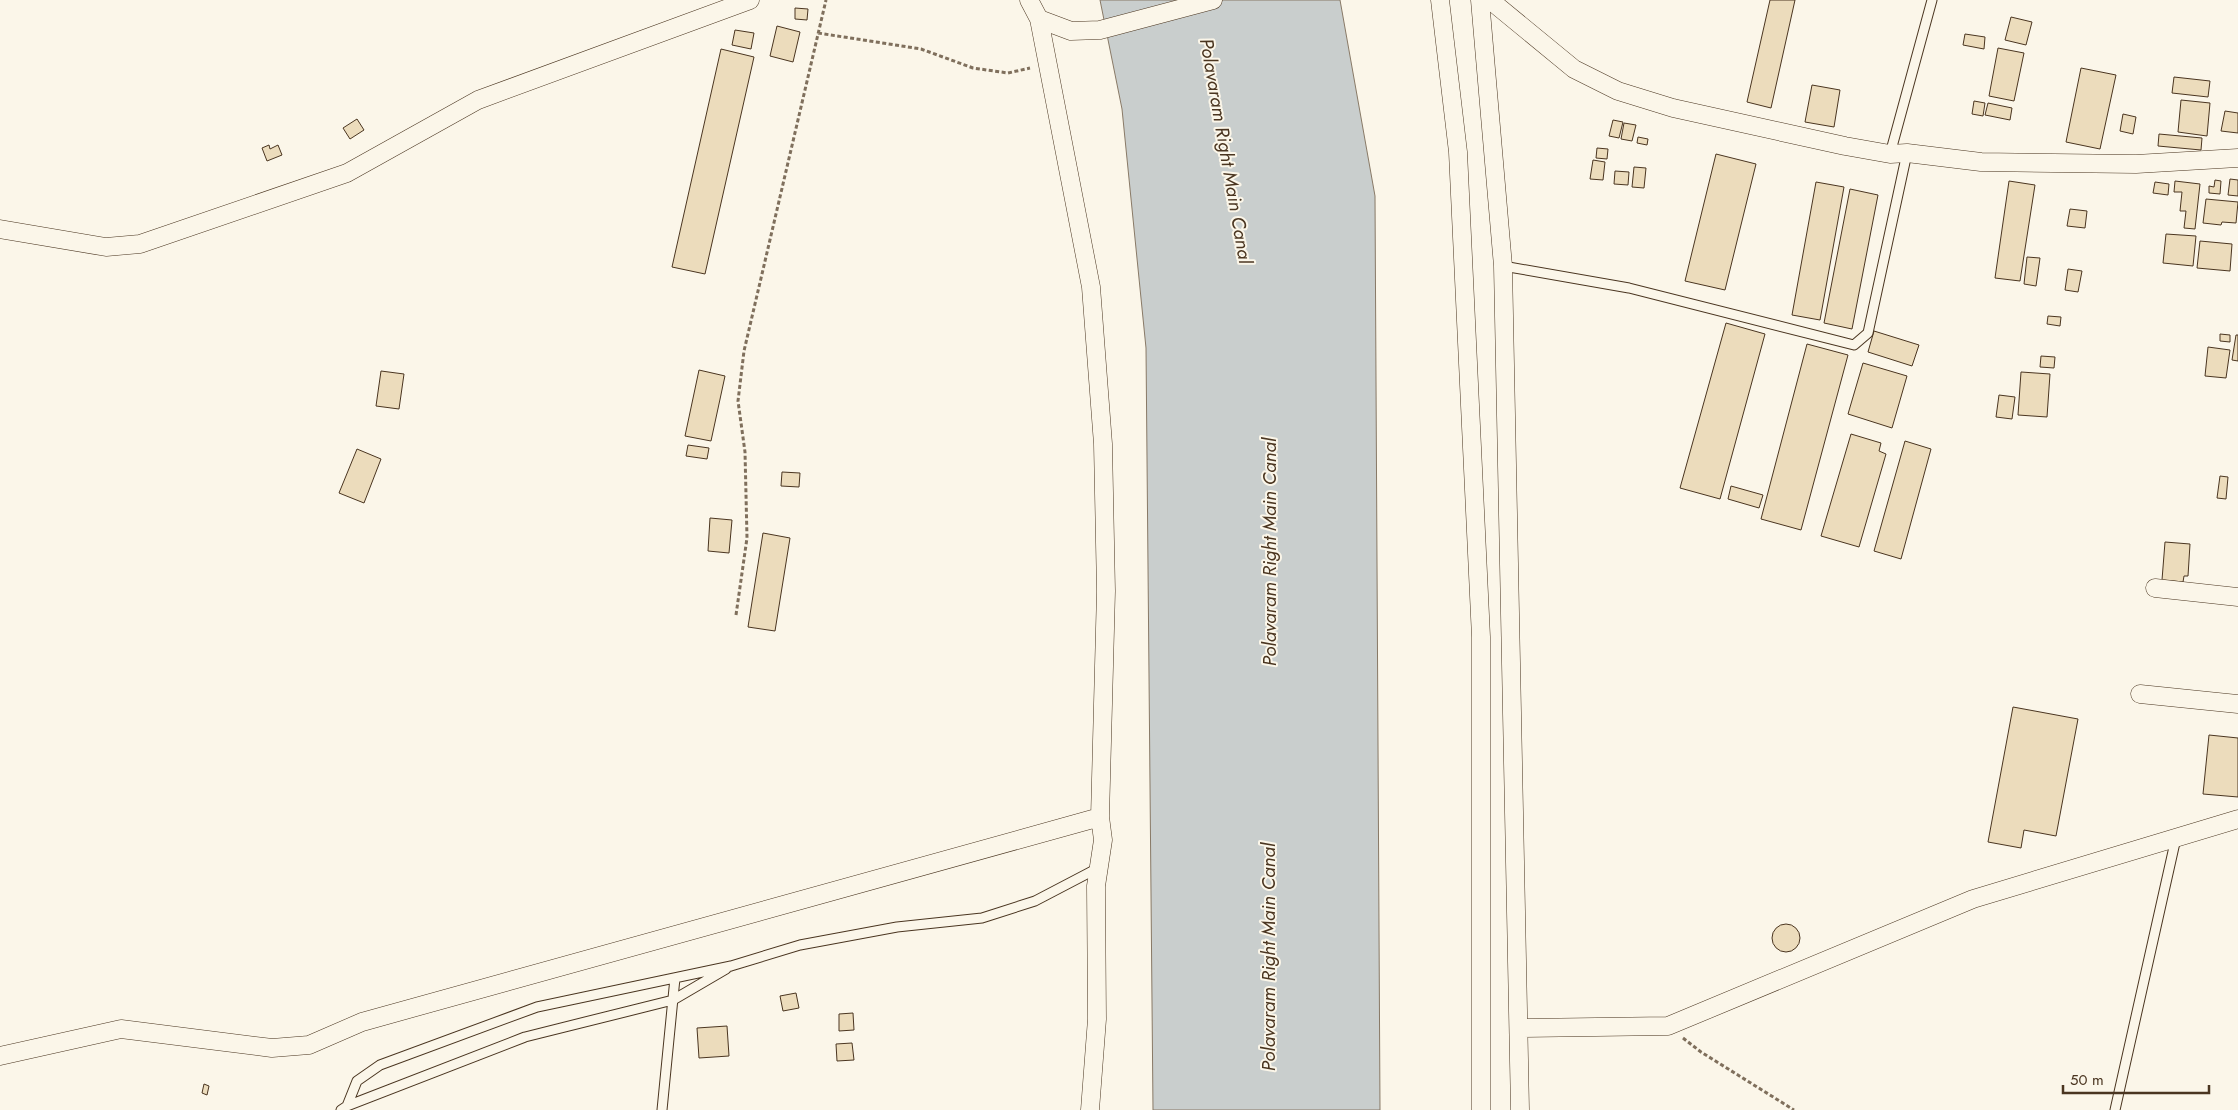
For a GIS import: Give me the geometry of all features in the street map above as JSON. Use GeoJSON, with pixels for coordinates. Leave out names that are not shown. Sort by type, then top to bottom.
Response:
{"type":"FeatureCollection","features":[{"type":"Feature","properties":{"kind":"street"},"geometry":{"type":"LineString","coordinates":[[0,229],[106,247],[140,244],[347,173],[478,100],[750,0]]}},
{"type":"Feature","properties":{"kind":"street"},"geometry":{"type":"LineString","coordinates":[[1029,0],[1039,19],[1091,287],[1103,444],[1106,591],[1100,817],[1103,840],[1096,886],[1097,1019],[1090,1110]]}},
{"type":"Feature","properties":{"kind":"street"},"geometry":{"type":"LineString","coordinates":[[1039,19],[1071,31],[1100,30],[1212,0]]}},
{"type":"Feature","properties":{"kind":"street"},"geometry":{"type":"LineString","coordinates":[[1440,0],[1458,152],[1481,636],[1481,1110]]}},
{"type":"Feature","properties":{"kind":"street"},"geometry":{"type":"LineString","coordinates":[[1480,0],[1503,266],[1520,1110]]}},
{"type":"Feature","properties":{"kind":"street"},"geometry":{"type":"LineString","coordinates":[[1490,0],[1574,69],[1618,91],[1673,108],[1844,146],[1890,154],[1907,153],[1981,162],[2136,164],[2238,158]]}},
{"type":"Feature","properties":{"kind":"street"},"geometry":{"type":"LineString","coordinates":[[2155,588],[2238,597]]}},
{"type":"Feature","properties":{"kind":"street"},"geometry":{"type":"LineString","coordinates":[[2140,694],[2238,704]]}},
{"type":"Feature","properties":{"kind":"street"},"geometry":{"type":"LineString","coordinates":[[0,1056],[121,1029],[272,1048],[310,1045],[362,1022],[1100,817]]}},
{"type":"Feature","properties":{"kind":"street"},"geometry":{"type":"LineString","coordinates":[[1519,1028],[1668,1026],[1973,899],[2238,819]]}},
{"type":"Feature","properties":{"kind":"lane"},"geometry":{"type":"LineString","coordinates":[[1890,154],[1932,0]]}},
{"type":"Feature","properties":{"kind":"lane"},"geometry":{"type":"LineString","coordinates":[[1503,266],[1629,288],[1854,345],[1868,333],[1907,153]]}},
{"type":"Feature","properties":{"kind":"lane"},"geometry":{"type":"LineString","coordinates":[[2115,1110],[2176,838]]}},
{"type":"Feature","properties":{"kind":"lane"},"geometry":{"type":"LineString","coordinates":[[344,1108],[356,1082],[380,1066],[537,1007],[731,966],[800,945],[897,927],[982,918],[1035,901],[1100,866]]}},
{"type":"Feature","properties":{"kind":"lane"},"geometry":{"type":"LineString","coordinates":[[344,1108],[525,1037],[673,1000],[731,966]]}},
{"type":"Feature","properties":{"kind":"lane"},"geometry":{"type":"LineString","coordinates":[[662,1110],[675,978]]}},
{"type":"Feature","properties":{"kind":"path"},"geometry":{"type":"LineString","coordinates":[[736,615],[747,538],[745,452],[738,401],[744,351],[826,0]]}},
{"type":"Feature","properties":{"kind":"path"},"geometry":{"type":"LineString","coordinates":[[818,33],[921,49],[973,68],[1008,73],[1047,63]]}},
{"type":"Feature","properties":{"kind":"path"},"geometry":{"type":"LineString","coordinates":[[1668,1026],[1701,1052],[1794,1110]]}},
{"type":"Feature","properties":{"kind":"water","name":"Polavaram Right Main Canal"},"geometry":{"type":"Polygon","coordinates":[[[1100,0],[1340,0],[1375,196],[1380,1110],[1153,1110],[1146,348],[1122,109],[1100,0]]]}},
{"type":"Feature","properties":{"kind":"building"},"geometry":{"type":"Polygon","coordinates":[[[1770,0],[1795,0],[1771,108],[1747,102],[1770,0]]]}},
{"type":"Feature","properties":{"kind":"building"},"geometry":{"type":"Polygon","coordinates":[[[795,8],[808,9],[807,20],[795,19],[795,8]]]}},
{"type":"Feature","properties":{"kind":"building"},"geometry":{"type":"Polygon","coordinates":[[[2011,17],[2032,22],[2026,45],[2005,40],[2011,17]]]}},
{"type":"Feature","properties":{"kind":"building"},"geometry":{"type":"Polygon","coordinates":[[[777,26],[800,32],[793,62],[770,56],[777,26]]]}},
{"type":"Feature","properties":{"kind":"building"},"geometry":{"type":"Polygon","coordinates":[[[735,30],[754,33],[751,49],[732,45],[735,30]]]}},
{"type":"Feature","properties":{"kind":"building"},"geometry":{"type":"Polygon","coordinates":[[[1965,34],[1985,37],[1984,49],[1963,45],[1965,34]]]}},
{"type":"Feature","properties":{"kind":"building"},"geometry":{"type":"Polygon","coordinates":[[[1998,48],[2024,53],[2014,101],[1989,96],[1998,48]]]}},
{"type":"Feature","properties":{"kind":"building"},"geometry":{"type":"Polygon","coordinates":[[[721,49],[754,57],[705,274],[672,267],[721,49]]]}},
{"type":"Feature","properties":{"kind":"building"},"geometry":{"type":"Polygon","coordinates":[[[2081,68],[2116,75],[2100,149],[2066,142],[2081,68]]]}},
{"type":"Feature","properties":{"kind":"building"},"geometry":{"type":"Polygon","coordinates":[[[2174,77],[2210,81],[2208,97],[2172,93],[2174,77]]]}},
{"type":"Feature","properties":{"kind":"building"},"geometry":{"type":"Polygon","coordinates":[[[1812,85],[1840,90],[1834,127],[1805,122],[1812,85]]]}},
{"type":"Feature","properties":{"kind":"building"},"geometry":{"type":"Polygon","coordinates":[[[2181,100],[2210,103],[2207,136],[2178,132],[2181,100]]]}},
{"type":"Feature","properties":{"kind":"building"},"geometry":{"type":"Polygon","coordinates":[[[1974,101],[1985,103],[1983,116],[1972,114],[1974,101]]]}},
{"type":"Feature","properties":{"kind":"building"},"geometry":{"type":"Polygon","coordinates":[[[1988,103],[2012,108],[2010,120],[1985,115],[1988,103]]]}},
{"type":"Feature","properties":{"kind":"building"},"geometry":{"type":"Polygon","coordinates":[[[2225,111],[2238,113],[2238,133],[2221,131],[2225,111]]]}},
{"type":"Feature","properties":{"kind":"building"},"geometry":{"type":"Polygon","coordinates":[[[2123,114],[2136,117],[2133,134],[2120,131],[2123,114]]]}},
{"type":"Feature","properties":{"kind":"building"},"geometry":{"type":"Polygon","coordinates":[[[357,119],[364,130],[350,139],[343,128],[357,119]]]}},
{"type":"Feature","properties":{"kind":"building"},"geometry":{"type":"Polygon","coordinates":[[[1613,120],[1623,122],[1619,138],[1609,136],[1613,120]]]}},
{"type":"Feature","properties":{"kind":"building"},"geometry":{"type":"Polygon","coordinates":[[[1624,123],[1636,125],[1632,141],[1621,139],[1624,123]]]}},
{"type":"Feature","properties":{"kind":"building"},"geometry":{"type":"Polygon","coordinates":[[[2159,134],[2202,138],[2201,150],[2158,146],[2159,134]]]}},
{"type":"Feature","properties":{"kind":"building"},"geometry":{"type":"Polygon","coordinates":[[[1638,137],[1648,139],[1647,145],[1637,143],[1638,137]]]}},
{"type":"Feature","properties":{"kind":"building"},"geometry":{"type":"Polygon","coordinates":[[[269,145],[270,149],[278,145],[282,155],[267,161],[262,148],[269,145]]]}},
{"type":"Feature","properties":{"kind":"building"},"geometry":{"type":"Polygon","coordinates":[[[1597,148],[1608,149],[1607,159],[1596,158],[1597,148]]]}},
{"type":"Feature","properties":{"kind":"building"},"geometry":{"type":"Polygon","coordinates":[[[1716,154],[1756,164],[1725,290],[1685,281],[1716,154]]]}},
{"type":"Feature","properties":{"kind":"building"},"geometry":{"type":"Polygon","coordinates":[[[1593,160],[1605,162],[1603,180],[1590,179],[1593,160]]]}},
{"type":"Feature","properties":{"kind":"building"},"geometry":{"type":"Polygon","coordinates":[[[1634,167],[1646,168],[1644,188],[1632,187],[1634,167]]]}},
{"type":"Feature","properties":{"kind":"building"},"geometry":{"type":"Polygon","coordinates":[[[1615,171],[1629,172],[1628,185],[1614,184],[1615,171]]]}},
{"type":"Feature","properties":{"kind":"building"},"geometry":{"type":"Polygon","coordinates":[[[2230,179],[2238,180],[2238,196],[2228,195],[2230,179]]]}},
{"type":"Feature","properties":{"kind":"building"},"geometry":{"type":"Polygon","coordinates":[[[2215,180],[2221,181],[2220,194],[2209,193],[2209,186],[2214,187],[2215,180]]]}},
{"type":"Feature","properties":{"kind":"building"},"geometry":{"type":"Polygon","coordinates":[[[2009,181],[2035,185],[2020,281],[1995,278],[2009,181]]]}},
{"type":"Feature","properties":{"kind":"building"},"geometry":{"type":"Polygon","coordinates":[[[2175,181],[2200,184],[2195,229],[2184,228],[2186,211],[2180,211],[2182,192],[2174,192],[2175,181]]]}},
{"type":"Feature","properties":{"kind":"building"},"geometry":{"type":"Polygon","coordinates":[[[1816,182],[1844,187],[1820,320],[1792,315],[1816,182]]]}},
{"type":"Feature","properties":{"kind":"building"},"geometry":{"type":"Polygon","coordinates":[[[2155,182],[2169,184],[2168,195],[2153,193],[2155,182]]]}},
{"type":"Feature","properties":{"kind":"building"},"geometry":{"type":"Polygon","coordinates":[[[1850,189],[1878,195],[1852,329],[1824,323],[1850,189]]]}},
{"type":"Feature","properties":{"kind":"building"},"geometry":{"type":"Polygon","coordinates":[[[2206,199],[2238,202],[2236,223],[2222,222],[2221,225],[2203,223],[2206,199]]]}},
{"type":"Feature","properties":{"kind":"building"},"geometry":{"type":"Polygon","coordinates":[[[2070,209],[2087,211],[2085,228],[2067,226],[2070,209]]]}},
{"type":"Feature","properties":{"kind":"building"},"geometry":{"type":"Polygon","coordinates":[[[2166,234],[2196,236],[2193,266],[2163,263],[2166,234]]]}},
{"type":"Feature","properties":{"kind":"building"},"geometry":{"type":"Polygon","coordinates":[[[2200,241],[2232,244],[2230,271],[2197,268],[2200,241]]]}},
{"type":"Feature","properties":{"kind":"building"},"geometry":{"type":"Polygon","coordinates":[[[2027,257],[2040,258],[2036,286],[2024,284],[2027,257]]]}},
{"type":"Feature","properties":{"kind":"building"},"geometry":{"type":"Polygon","coordinates":[[[2068,269],[2082,271],[2078,292],[2065,290],[2068,269]]]}},
{"type":"Feature","properties":{"kind":"building"},"geometry":{"type":"Polygon","coordinates":[[[2048,316],[2061,317],[2060,326],[2047,324],[2048,316]]]}},
{"type":"Feature","properties":{"kind":"building"},"geometry":{"type":"Polygon","coordinates":[[[1726,323],[1765,334],[1720,499],[1680,488],[1726,323]]]}},
{"type":"Feature","properties":{"kind":"building"},"geometry":{"type":"Polygon","coordinates":[[[1874,331],[1919,345],[1912,366],[1868,352],[1874,331]]]}},
{"type":"Feature","properties":{"kind":"building"},"geometry":{"type":"Polygon","coordinates":[[[2220,334],[2230,335],[2230,342],[2220,341],[2220,334]]]}},
{"type":"Feature","properties":{"kind":"building"},"geometry":{"type":"Polygon","coordinates":[[[2236,335],[2238,335],[2238,361],[2232,360],[2236,335]]]}},
{"type":"Feature","properties":{"kind":"building"},"geometry":{"type":"Polygon","coordinates":[[[1807,344],[1848,355],[1801,530],[1761,519],[1807,344]]]}},
{"type":"Feature","properties":{"kind":"building"},"geometry":{"type":"Polygon","coordinates":[[[2208,347],[2230,350],[2226,378],[2205,376],[2208,347]]]}},
{"type":"Feature","properties":{"kind":"building"},"geometry":{"type":"Polygon","coordinates":[[[2041,356],[2055,357],[2054,368],[2040,367],[2041,356]]]}},
{"type":"Feature","properties":{"kind":"building"},"geometry":{"type":"Polygon","coordinates":[[[1863,363],[1907,376],[1892,428],[1848,414],[1863,363]]]}},
{"type":"Feature","properties":{"kind":"building"},"geometry":{"type":"Polygon","coordinates":[[[699,370],[725,376],[711,441],[685,436],[699,370]]]}},
{"type":"Feature","properties":{"kind":"building"},"geometry":{"type":"Polygon","coordinates":[[[381,371],[404,374],[399,409],[376,406],[381,371]]]}},
{"type":"Feature","properties":{"kind":"building"},"geometry":{"type":"Polygon","coordinates":[[[2021,372],[2050,374],[2047,417],[2018,415],[2021,372]]]}},
{"type":"Feature","properties":{"kind":"building"},"geometry":{"type":"Polygon","coordinates":[[[1999,395],[2015,397],[2012,419],[1996,417],[1999,395]]]}},
{"type":"Feature","properties":{"kind":"building"},"geometry":{"type":"Polygon","coordinates":[[[1851,434],[1881,443],[1879,451],[1886,454],[1859,547],[1821,536],[1851,434]]]}},
{"type":"Feature","properties":{"kind":"building"},"geometry":{"type":"Polygon","coordinates":[[[1905,441],[1931,449],[1901,559],[1874,551],[1905,441]]]}},
{"type":"Feature","properties":{"kind":"building"},"geometry":{"type":"Polygon","coordinates":[[[688,445],[709,448],[707,459],[686,456],[688,445]]]}},
{"type":"Feature","properties":{"kind":"building"},"geometry":{"type":"Polygon","coordinates":[[[357,449],[381,459],[364,503],[339,493],[357,449]]]}},
{"type":"Feature","properties":{"kind":"building"},"geometry":{"type":"Polygon","coordinates":[[[782,472],[800,473],[799,487],[781,486],[782,472]]]}},
{"type":"Feature","properties":{"kind":"building"},"geometry":{"type":"Polygon","coordinates":[[[2220,476],[2228,477],[2226,499],[2217,498],[2220,476]]]}},
{"type":"Feature","properties":{"kind":"building"},"geometry":{"type":"Polygon","coordinates":[[[1731,486],[1763,495],[1759,508],[1728,499],[1731,486]]]}},
{"type":"Feature","properties":{"kind":"building"},"geometry":{"type":"Polygon","coordinates":[[[710,518],[732,520],[729,553],[708,551],[710,518]]]}},
{"type":"Feature","properties":{"kind":"building"},"geometry":{"type":"Polygon","coordinates":[[[763,533],[790,538],[775,631],[748,627],[763,533]]]}},
{"type":"Feature","properties":{"kind":"building"},"geometry":{"type":"Polygon","coordinates":[[[2165,542],[2190,544],[2188,576],[2184,576],[2183,582],[2162,580],[2165,542]]]}},
{"type":"Feature","properties":{"kind":"building"},"geometry":{"type":"Polygon","coordinates":[[[2013,707],[2078,719],[2056,836],[2024,830],[2021,848],[1988,842],[2013,707]]]}},
{"type":"Feature","properties":{"kind":"building"},"geometry":{"type":"Polygon","coordinates":[[[2209,735],[2238,738],[2238,797],[2203,794],[2209,735]]]}},
{"type":"Feature","properties":{"kind":"building"},"geometry":{"type":"Polygon","coordinates":[[[1786,924],[1796,928],[1800,938],[1796,948],[1786,952],[1776,948],[1772,938],[1776,928],[1786,924]]]}},
{"type":"Feature","properties":{"kind":"building"},"geometry":{"type":"Polygon","coordinates":[[[796,993],[799,1008],[783,1011],[780,996],[796,993]]]}},
{"type":"Feature","properties":{"kind":"building"},"geometry":{"type":"Polygon","coordinates":[[[853,1013],[854,1030],[839,1031],[839,1014],[853,1013]]]}},
{"type":"Feature","properties":{"kind":"building"},"geometry":{"type":"Polygon","coordinates":[[[727,1026],[729,1056],[699,1058],[697,1028],[727,1026]]]}},
{"type":"Feature","properties":{"kind":"building"},"geometry":{"type":"Polygon","coordinates":[[[852,1043],[854,1060],[837,1061],[836,1044],[852,1043]]]}},
{"type":"Feature","properties":{"kind":"building"},"geometry":{"type":"Polygon","coordinates":[[[204,1084],[209,1086],[207,1095],[202,1093],[204,1084]]]}}]}
